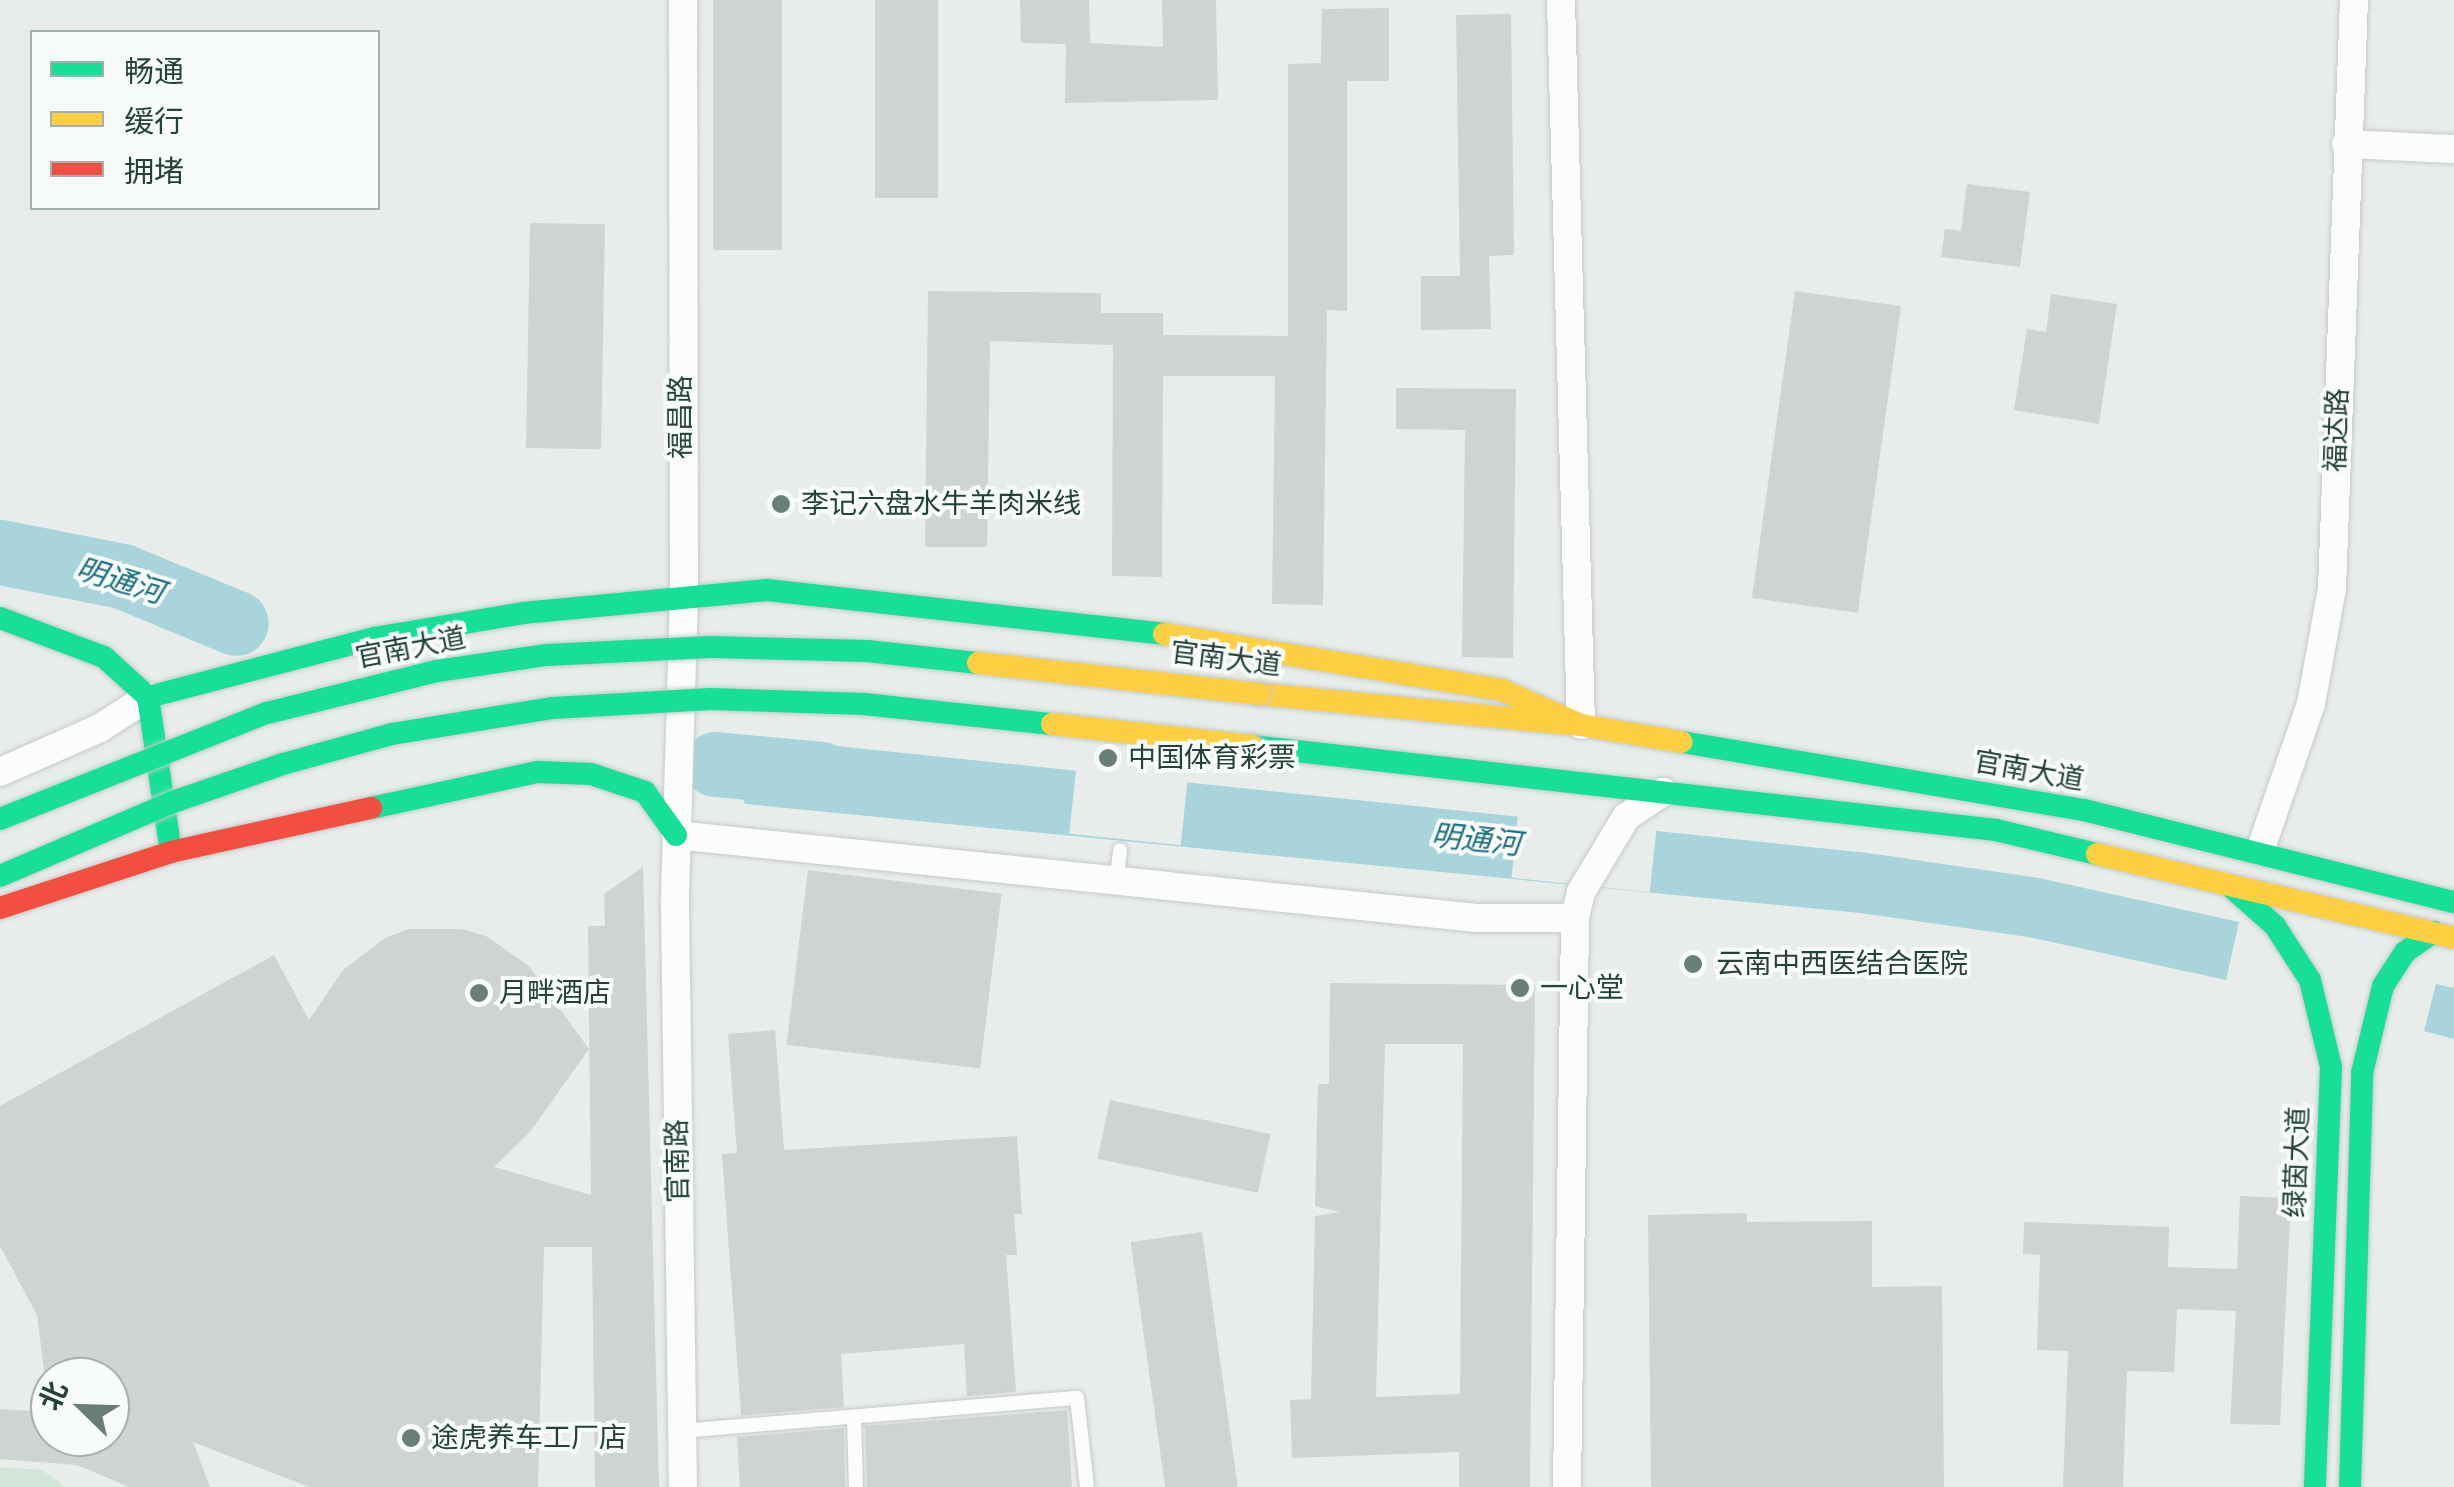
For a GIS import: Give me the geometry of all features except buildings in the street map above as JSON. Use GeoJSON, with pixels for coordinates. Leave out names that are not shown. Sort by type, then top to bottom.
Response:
{"type":"FeatureCollection","features":[{"type":"Feature","properties":{"kind":"main road"},"geometry":{"type":"LineString","coordinates":[[148,696],[374,638],[684,594],[786,591],[1146,631],[1502,690],[1581,725]]}},
{"type":"Feature","properties":{"kind":"main road"},"geometry":{"type":"LineString","coordinates":[[0,618],[104,656],[148,696],[170,852]]}},
{"type":"Feature","properties":{"kind":"main road","name":"官南大道"},"geometry":{"type":"LineString","coordinates":[[0,818],[267,713],[437,671],[547,655],[711,646],[867,651],[1581,725],[2084,810],[2454,902]]}},
{"type":"Feature","properties":{"kind":"main road"},"geometry":{"type":"LineString","coordinates":[[0,876],[170,803],[283,764],[392,734],[553,708],[711,700],[864,704],[1668,790],[1996,830],[2218,878],[2444,935]]}},
{"type":"Feature","properties":{"kind":"main road"},"geometry":{"type":"LineString","coordinates":[[0,908],[170,852],[538,772],[591,774],[645,792],[676,834]]}},
{"type":"Feature","properties":{"kind":"main road","name":"绿茵大道"},"geometry":{"type":"LineString","coordinates":[[2218,878],[2276,926],[2310,980],[2331,1066],[2315,1487]]}},
{"type":"Feature","properties":{"kind":"main road"},"geometry":{"type":"LineString","coordinates":[[2350,1487],[2362,1073],[2383,986],[2405,952],[2444,935]]}},
{"type":"Feature","properties":{"kind":"street","name":"福昌路"},"geometry":{"type":"LineString","coordinates":[[676,834],[684,594],[683,0]]}},
{"type":"Feature","properties":{"kind":"street"},"geometry":{"type":"LineString","coordinates":[[1561,0],[1581,725]]}},
{"type":"Feature","properties":{"kind":"street","name":"福达路"},"geometry":{"type":"LineString","coordinates":[[2260,851],[2311,704],[2332,590],[2354,0]]}},
{"type":"Feature","properties":{"kind":"street"},"geometry":{"type":"LineString","coordinates":[[2346,144],[2454,149]]}},
{"type":"Feature","properties":{"kind":"street"},"geometry":{"type":"LineString","coordinates":[[0,772],[100,728],[148,696]]}},
{"type":"Feature","properties":{"kind":"street"},"geometry":{"type":"LineString","coordinates":[[1567,1487],[1578,905],[1626,816],[1668,790]]}},
{"type":"Feature","properties":{"kind":"street"},"geometry":{"type":"LineString","coordinates":[[676,834],[1116,884],[1477,918],[1578,905]]}},
{"type":"Feature","properties":{"kind":"street","name":"官南路"},"geometry":{"type":"LineString","coordinates":[[676,834],[684,1487]]}},
{"type":"Feature","properties":{"kind":"lane"},"geometry":{"type":"LineString","coordinates":[[1116,884],[1120,850]]}},
{"type":"Feature","properties":{"kind":"lane"},"geometry":{"type":"LineString","coordinates":[[682,1431],[1076,1398],[1087,1487]]}},
{"type":"Feature","properties":{"kind":"lane"},"geometry":{"type":"LineString","coordinates":[[854,1418],[856,1487]]}},
{"type":"Feature","properties":{"kind":"green space"},"geometry":{"type":"Polygon","coordinates":[[[0,1467],[42,1470],[66,1487],[0,1487],[0,1467]]]}},
{"type":"Feature","properties":{"kind":"water"},"geometry":{"type":"Polygon","coordinates":[[[0,529],[130,555],[236,593],[233,623],[192,633],[117,597],[0,575],[0,529]]]}},
{"type":"Feature","properties":{"kind":"water"},"geometry":{"type":"Polygon","coordinates":[[[750,737],[1868,853],[2039,878],[2239,922],[2226,980],[2028,937],[1860,913],[745,804],[733,765],[750,737]]]}},
{"type":"Feature","properties":{"kind":"water"},"geometry":{"type":"Polygon","coordinates":[[[2436,984],[2454,988],[2454,1039],[2424,1031],[2436,984]]]}},
{"type":"Feature","properties":{"kind":"pier"},"geometry":{"type":"Polygon","coordinates":[[[1076,770],[1187,782],[1181,845],[1069,834],[1076,770]]]}},
{"type":"Feature","properties":{"kind":"pier"},"geometry":{"type":"Polygon","coordinates":[[[1518,816],[1656,831],[1650,892],[1512,878],[1518,816]]]}},
{"type":"Feature","properties":{"kind":"waterway","name":"明通河"},"geometry":{"type":"LineString","coordinates":[[0,552],[122,576],[236,623]]}},
{"type":"Feature","properties":{"kind":"waterway","name":"明通河"},"geometry":{"type":"LineString","coordinates":[[715,764],[821,774]]}},
{"type":"Feature","properties":{"kind":"traffic: fast"},"geometry":{"type":"LineString","coordinates":[[148,697],[374,638],[523,613],[767,590],[1164,634]]}},
{"type":"Feature","properties":{"kind":"traffic: fast"},"geometry":{"type":"LineString","coordinates":[[0,618],[104,657],[148,697],[169,840]]}},
{"type":"Feature","properties":{"kind":"traffic: fast"},"geometry":{"type":"LineString","coordinates":[[0,819],[267,713],[437,671],[547,655],[711,647],[867,651],[978,663]]}},
{"type":"Feature","properties":{"kind":"traffic: fast"},"geometry":{"type":"LineString","coordinates":[[0,876],[170,803],[283,764],[392,734],[553,708],[711,699],[864,704],[1052,724]]}},
{"type":"Feature","properties":{"kind":"traffic: fast"},"geometry":{"type":"LineString","coordinates":[[1682,742],[2084,810],[2454,902]]}},
{"type":"Feature","properties":{"kind":"traffic: fast"},"geometry":{"type":"LineString","coordinates":[[1252,746],[1996,830],[2097,854]]}},
{"type":"Feature","properties":{"kind":"traffic: fast"},"geometry":{"type":"LineString","coordinates":[[371,808],[538,772],[591,774],[645,792],[676,835]]}},
{"type":"Feature","properties":{"kind":"traffic: fast"},"geometry":{"type":"LineString","coordinates":[[2230,886],[2275,926],[2310,980],[2331,1067],[2315,1487]]}},
{"type":"Feature","properties":{"kind":"traffic: fast"},"geometry":{"type":"LineString","coordinates":[[2350,1487],[2362,1073],[2383,986],[2405,952],[2434,932]]}},
{"type":"Feature","properties":{"kind":"traffic: slow"},"geometry":{"type":"LineString","coordinates":[[1164,634],[1502,690],[1581,725]]}},
{"type":"Feature","properties":{"kind":"traffic: slow"},"geometry":{"type":"LineString","coordinates":[[978,663],[1259,694]]}},
{"type":"Feature","properties":{"kind":"traffic: slow"},"geometry":{"type":"LineString","coordinates":[[1259,694],[1581,725],[1682,742]]}},
{"type":"Feature","properties":{"kind":"traffic: slow"},"geometry":{"type":"LineString","coordinates":[[1052,724],[1252,746]]}},
{"type":"Feature","properties":{"kind":"traffic: slow"},"geometry":{"type":"LineString","coordinates":[[2097,854],[2454,938]]}},
{"type":"Feature","properties":{"kind":"traffic: jam"},"geometry":{"type":"LineString","coordinates":[[0,908],[171,852],[371,808]]}},
{"type":"Feature","properties":{"kind":"place","name":"李记六盘水牛羊肉米线"},"geometry":{"type":"Point","coordinates":[781,504]}},
{"type":"Feature","properties":{"kind":"place","name":"中国体育彩票"},"geometry":{"type":"Point","coordinates":[1108,758]}},
{"type":"Feature","properties":{"kind":"place","name":"云南中西医结合医院"},"geometry":{"type":"Point","coordinates":[1693,964]}},
{"type":"Feature","properties":{"kind":"place","name":"一心堂"},"geometry":{"type":"Point","coordinates":[1520,988]}},
{"type":"Feature","properties":{"kind":"place","name":"月畔酒店"},"geometry":{"type":"Point","coordinates":[479,993]}},
{"type":"Feature","properties":{"kind":"place","name":"途虎养车工厂店"},"geometry":{"type":"Point","coordinates":[411,1438]}}]}
